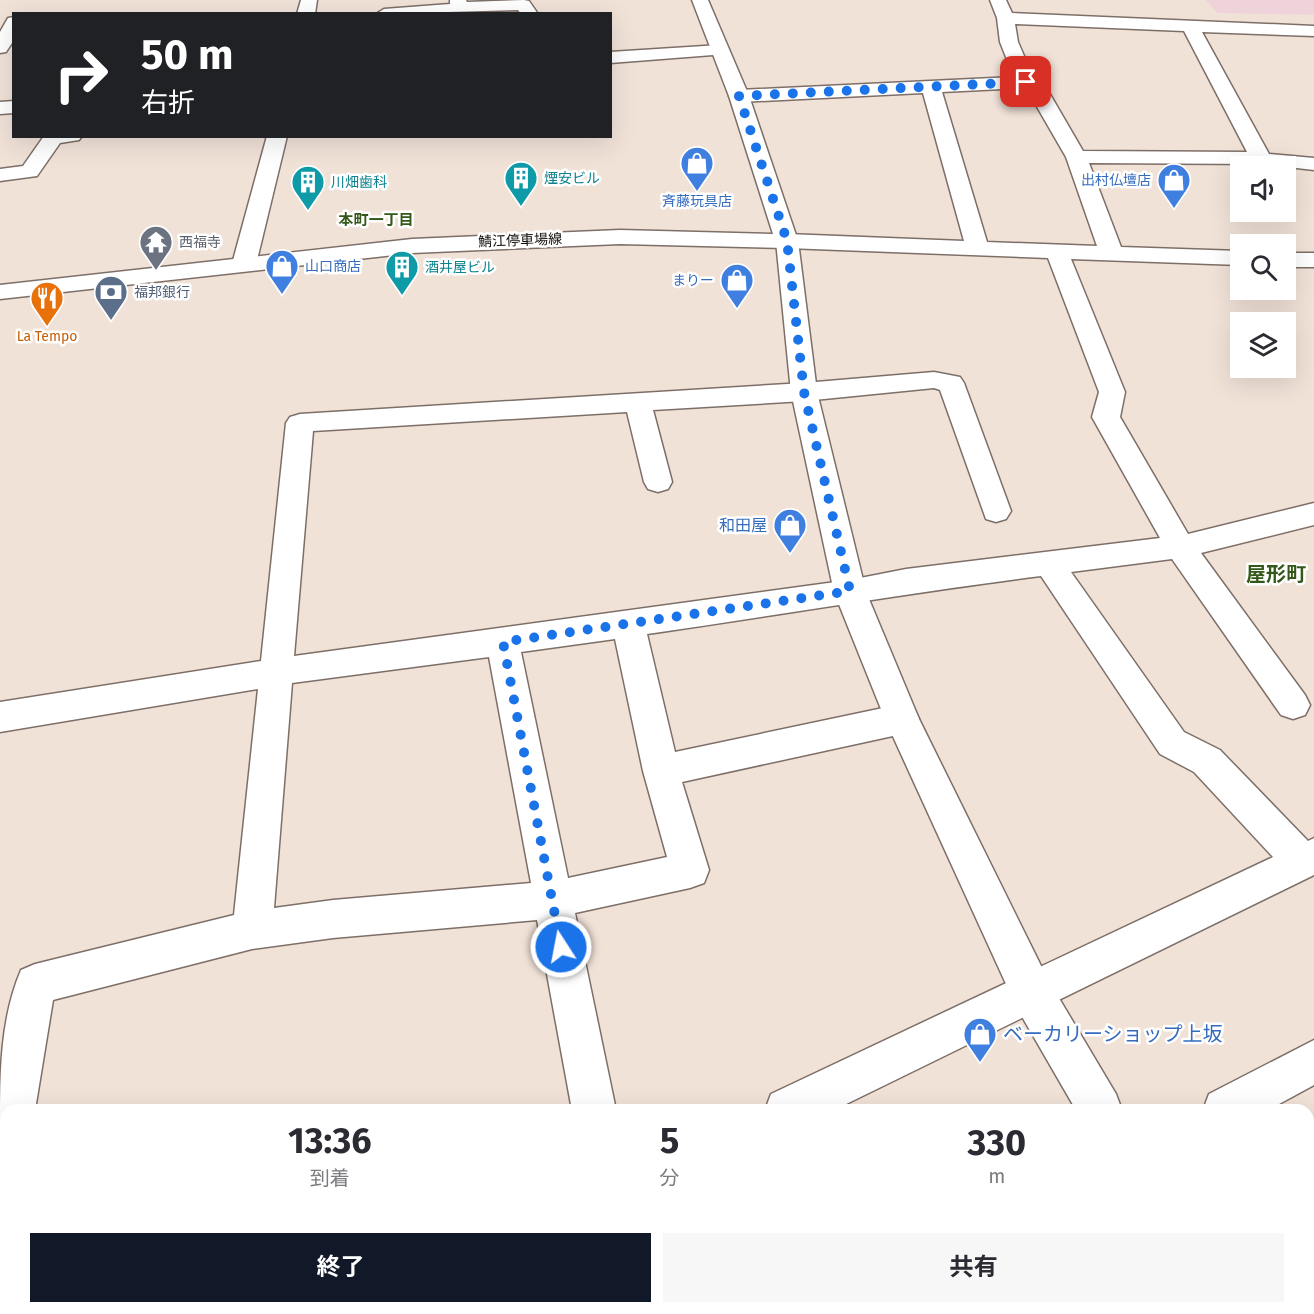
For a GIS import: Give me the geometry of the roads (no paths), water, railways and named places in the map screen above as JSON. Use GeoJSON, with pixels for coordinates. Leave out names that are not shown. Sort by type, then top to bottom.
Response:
{"type":"FeatureCollection","features":[{"type":"Feature","properties":{"kind":"street"},"geometry":{"type":"LineString","coordinates":[[700,0],[739,96],[787,241],[804,392],[850,591],[902,719],[1032,993],[1097,1104]]}},
{"type":"Feature","properties":{"kind":"street"},"geometry":{"type":"LineString","coordinates":[[998,0],[1005,18],[1009,42],[1026,82]]}},
{"type":"Feature","properties":{"kind":"street"},"geometry":{"type":"LineString","coordinates":[[399,12],[458,4],[523,5],[528,12]]}},
{"type":"Feature","properties":{"kind":"street"},"geometry":{"type":"LineString","coordinates":[[1005,18],[1132,22],[1191,28],[1314,31]]}},
{"type":"Feature","properties":{"kind":"street"},"geometry":{"type":"LineString","coordinates":[[0,48],[12,25]]}},
{"type":"Feature","properties":{"kind":"street"},"geometry":{"type":"LineString","coordinates":[[1191,28],[1260,156]]}},
{"type":"Feature","properties":{"kind":"street"},"geometry":{"type":"LineString","coordinates":[[612,58],[720,50]]}},
{"type":"Feature","properties":{"kind":"street"},"geometry":{"type":"LineString","coordinates":[[739,96],[1026,82],[1037,88],[1076,157],[1112,254]]}},
{"type":"Feature","properties":{"kind":"street"},"geometry":{"type":"LineString","coordinates":[[931,86],[978,249]]}},
{"type":"Feature","properties":{"kind":"street"},"geometry":{"type":"LineString","coordinates":[[0,175],[30,172],[53,138]]}},
{"type":"Feature","properties":{"kind":"street"},"geometry":{"type":"LineString","coordinates":[[244,264],[276,138]]}},
{"type":"Feature","properties":{"kind":"street"},"geometry":{"type":"LineString","coordinates":[[1076,157],[1230,158]]}},
{"type":"Feature","properties":{"kind":"street"},"geometry":{"type":"LineString","coordinates":[[1296,163],[1314,164]]}},
{"type":"Feature","properties":{"kind":"street","name":"鯖江停車場線"},"geometry":{"type":"LineString","coordinates":[[0,292],[412,246],[504,240],[620,237],[787,241],[1230,258]]}},
{"type":"Feature","properties":{"kind":"street"},"geometry":{"type":"LineString","coordinates":[[1057,252],[1112,392],[1106,417],[1180,547],[1293,705]]}},
{"type":"Feature","properties":{"kind":"street"},"geometry":{"type":"LineString","coordinates":[[1296,260],[1314,260]]}},
{"type":"Feature","properties":{"kind":"street"},"geometry":{"type":"LineString","coordinates":[[252,930],[300,423],[804,392],[934,380],[951,383],[996,511]]}},
{"type":"Feature","properties":{"kind":"street"},"geometry":{"type":"LineString","coordinates":[[638,402],[658,482]]}},
{"type":"Feature","properties":{"kind":"street"},"geometry":{"type":"LineString","coordinates":[[0,717],[276,672],[503,642],[906,581],[1180,547],[1314,514]]}},
{"type":"Feature","properties":{"kind":"street"},"geometry":{"type":"LineString","coordinates":[[800,1104],[1308,859],[1207,761],[1172,743],[1049,564]]}},
{"type":"Feature","properties":{"kind":"street"},"geometry":{"type":"LineString","coordinates":[[14,1104],[35,984],[252,930],[333,919],[552,900],[690,870],[661,771],[627,623]]}},
{"type":"Feature","properties":{"kind":"street"},"geometry":{"type":"LineString","coordinates":[[503,642],[593,1104]]}},
{"type":"Feature","properties":{"kind":"street"},"geometry":{"type":"LineString","coordinates":[[661,771],[902,719]]}},
{"type":"Feature","properties":{"kind":"street"},"geometry":{"type":"LineString","coordinates":[[1236,1104],[1314,1061]]}},
{"type":"Feature","properties":{"kind":"place","name":"斉藤玩具店"},"geometry":{"type":"Point","coordinates":[697,192]}},
{"type":"Feature","properties":{"kind":"place","name":"煙安ビル"},"geometry":{"type":"Point","coordinates":[521,207]}},
{"type":"Feature","properties":{"kind":"place","name":"出村仏壇店"},"geometry":{"type":"Point","coordinates":[1174,209]}},
{"type":"Feature","properties":{"kind":"place","name":"川畑歯科"},"geometry":{"type":"Point","coordinates":[308,211]}},
{"type":"Feature","properties":{"kind":"place","name":"西福寺"},"geometry":{"type":"Point","coordinates":[156,271]}},
{"type":"Feature","properties":{"kind":"place","name":"山口商店"},"geometry":{"type":"Point","coordinates":[282,295]}},
{"type":"Feature","properties":{"kind":"place","name":"酒井屋ビル"},"geometry":{"type":"Point","coordinates":[402,296]}},
{"type":"Feature","properties":{"kind":"place","name":"まりー"},"geometry":{"type":"Point","coordinates":[737,309]}},
{"type":"Feature","properties":{"kind":"place","name":"福邦銀行"},"geometry":{"type":"Point","coordinates":[111,321]}},
{"type":"Feature","properties":{"kind":"place","name":"La Tempo"},"geometry":{"type":"Point","coordinates":[47,327]}},
{"type":"Feature","properties":{"kind":"place","name":"和田屋"},"geometry":{"type":"Point","coordinates":[790,554]}},
{"type":"Feature","properties":{"kind":"place","name":"ベーカリーショップ上坂"},"geometry":{"type":"Point","coordinates":[980,1063]}},
{"type":"Feature","properties":{"kind":"district","name":"本町一丁目"},"geometry":{"type":"Point","coordinates":[376,220]}},
{"type":"Feature","properties":{"kind":"district","name":"屋形町"},"geometry":{"type":"Point","coordinates":[1276,574]}}]}
